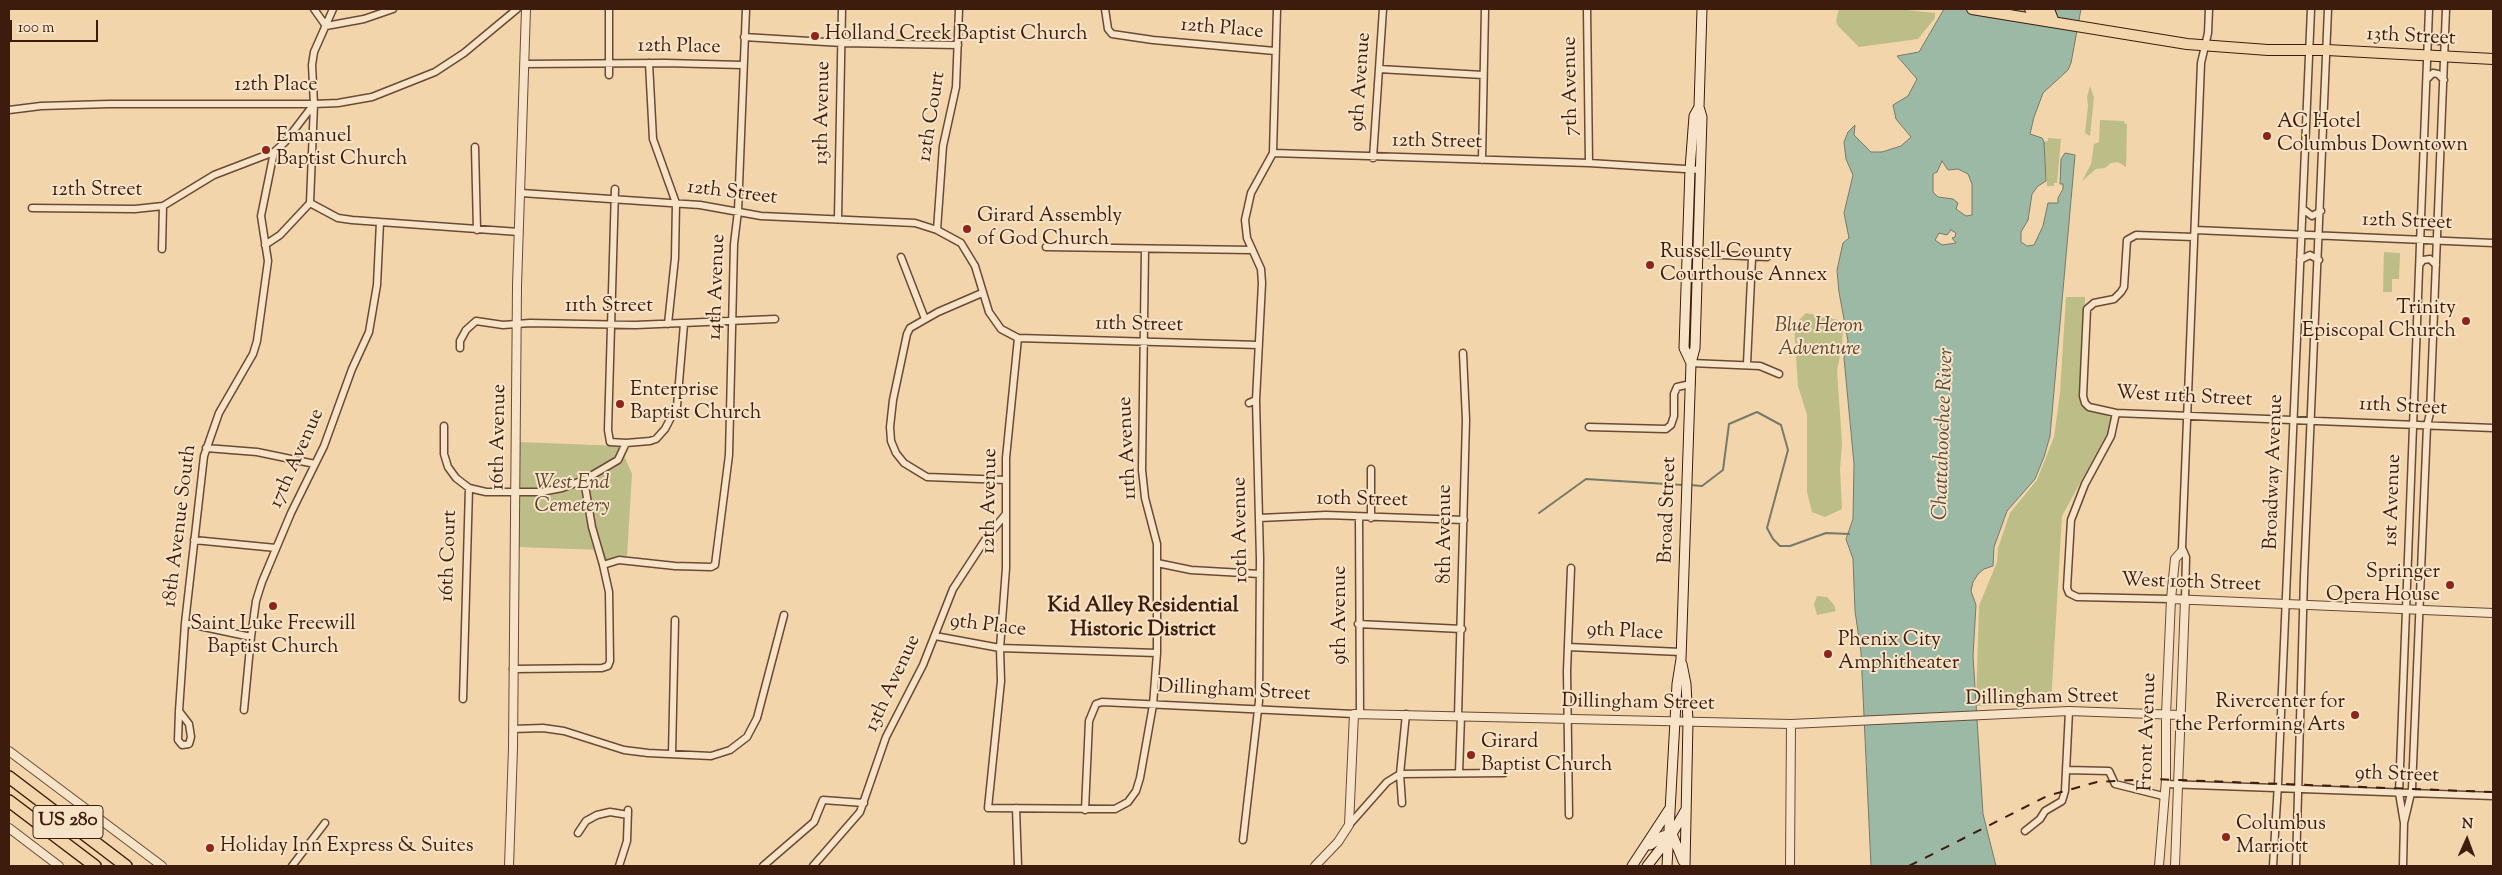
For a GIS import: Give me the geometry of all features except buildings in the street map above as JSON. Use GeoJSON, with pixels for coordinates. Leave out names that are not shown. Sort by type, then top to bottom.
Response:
{"type":"FeatureCollection","features":[{"type":"Feature","properties":{"kind":"highway","name":"US 280"},"geometry":{"type":"LineString","coordinates":[[9,777],[126,866]]}},
{"type":"Feature","properties":{"kind":"highway","name":"US 280"},"geometry":{"type":"LineString","coordinates":[[9,801],[96,866]]}},
{"type":"Feature","properties":{"kind":"main road","name":"Broad Street"},"geometry":{"type":"LineString","coordinates":[[1681,656],[1691,363],[1695,348],[1701,170],[1702,117],[1699,107],[1702,9]]}},
{"type":"Feature","properties":{"kind":"main road","name":"13th Street"},"geometry":{"type":"LineString","coordinates":[[1972,9],[2187,44],[2268,50],[2327,50],[2493,59]]}},
{"type":"Feature","properties":{"kind":"main road"},"geometry":{"type":"LineString","coordinates":[[2030,9],[2050,12],[2054,22]]}},
{"type":"Feature","properties":{"kind":"main road","name":"Broad Street"},"geometry":{"type":"LineString","coordinates":[[1691,363],[1684,348],[1690,169],[1694,116],[1699,107]]}},
{"type":"Feature","properties":{"kind":"main road"},"geometry":{"type":"LineString","coordinates":[[1666,866],[1670,836],[1675,720],[1681,656]]}},
{"type":"Feature","properties":{"kind":"main road"},"geometry":{"type":"LineString","coordinates":[[1681,656],[1686,684],[1688,721],[1685,866]]}},
{"type":"Feature","properties":{"kind":"main road"},"geometry":{"type":"LineString","coordinates":[[1632,866],[1643,852],[1671,806]]}},
{"type":"Feature","properties":{"kind":"main road"},"geometry":{"type":"LineString","coordinates":[[1646,866],[1670,836],[1687,807]]}},
{"type":"Feature","properties":{"kind":"main road"},"geometry":{"type":"LineString","coordinates":[[1643,852],[1656,840],[1670,836]]}},
{"type":"Feature","properties":{"kind":"main road"},"geometry":{"type":"LineString","coordinates":[[1670,836],[1685,866]]}},
{"type":"Feature","properties":{"kind":"street"},"geometry":{"type":"LineString","coordinates":[[314,9],[326,26]]}},
{"type":"Feature","properties":{"kind":"street"},"geometry":{"type":"LineString","coordinates":[[265,244],[280,235],[310,203],[314,52],[333,9]]}},
{"type":"Feature","properties":{"kind":"street"},"geometry":{"type":"LineString","coordinates":[[326,26],[364,19],[393,9]]}},
{"type":"Feature","properties":{"kind":"street","name":"12th Place"},"geometry":{"type":"LineString","coordinates":[[9,110],[41,106],[109,104],[314,104],[338,103],[372,97],[435,72],[464,53],[517,9]]}},
{"type":"Feature","properties":{"kind":"street","name":"16th Avenue"},"geometry":{"type":"LineString","coordinates":[[509,866],[513,729],[517,324],[526,9]]}},
{"type":"Feature","properties":{"kind":"street"},"geometry":{"type":"LineString","coordinates":[[608,9],[609,75]]}},
{"type":"Feature","properties":{"kind":"street","name":"14th Avenue"},"geometry":{"type":"LineString","coordinates":[[604,565],[619,560],[675,566],[711,567],[715,565],[729,462],[734,244],[738,211],[742,66],[746,9]]}},
{"type":"Feature","properties":{"kind":"street","name":"13th Avenue"},"geometry":{"type":"LineString","coordinates":[[838,218],[842,9]]}},
{"type":"Feature","properties":{"kind":"street","name":"12th Court"},"geometry":{"type":"LineString","coordinates":[[937,230],[940,166],[955,100],[959,9]]}},
{"type":"Feature","properties":{"kind":"street","name":"12th Place"},"geometry":{"type":"LineString","coordinates":[[1105,9],[1108,29],[1112,34],[1119,36],[1275,51]]}},
{"type":"Feature","properties":{"kind":"street"},"geometry":{"type":"LineString","coordinates":[[1046,246],[1252,250],[1245,232],[1247,206],[1251,193],[1273,153],[1277,9]]}},
{"type":"Feature","properties":{"kind":"street","name":"9th Avenue"},"geometry":{"type":"LineString","coordinates":[[1373,158],[1383,9]]}},
{"type":"Feature","properties":{"kind":"street"},"geometry":{"type":"LineString","coordinates":[[1482,160],[1485,9]]}},
{"type":"Feature","properties":{"kind":"street","name":"7th Avenue"},"geometry":{"type":"LineString","coordinates":[[1587,9],[1589,163]]}},
{"type":"Feature","properties":{"kind":"street","name":"Front Avenue"},"geometry":{"type":"LineString","coordinates":[[2175,866],[2186,600],[2186,557],[2182,552],[2187,415],[2201,63],[2208,33],[2208,9]]}},
{"type":"Feature","properties":{"kind":"street","name":"Broadway Avenue"},"geometry":{"type":"LineString","coordinates":[[2273,866],[2278,788],[2311,9]]}},
{"type":"Feature","properties":{"kind":"street","name":"Broadway Avenue"},"geometry":{"type":"LineString","coordinates":[[2296,866],[2303,605],[2310,419],[2319,260],[2328,9]]}},
{"type":"Feature","properties":{"kind":"street","name":"1st Avenue"},"geometry":{"type":"LineString","coordinates":[[2403,866],[2404,823],[2399,793],[2430,9]]}},
{"type":"Feature","properties":{"kind":"street","name":"1st Avenue"},"geometry":{"type":"LineString","coordinates":[[2404,823],[2412,793],[2426,445],[2431,402],[2446,9]]}},
{"type":"Feature","properties":{"kind":"street"},"geometry":{"type":"LineString","coordinates":[[2428,34],[2434,40],[2439,41],[2445,35]]}},
{"type":"Feature","properties":{"kind":"street","name":"12th Place"},"geometry":{"type":"LineString","coordinates":[[744,37],[842,43],[958,45]]}},
{"type":"Feature","properties":{"kind":"street"},"geometry":{"type":"LineString","coordinates":[[649,63],[653,139],[676,203],[675,258],[670,285],[668,324]]}},
{"type":"Feature","properties":{"kind":"street","name":"12th Place"},"geometry":{"type":"LineString","coordinates":[[524,64],[649,63],[742,66]]}},
{"type":"Feature","properties":{"kind":"street"},"geometry":{"type":"LineString","coordinates":[[1379,69],[1483,75]]}},
{"type":"Feature","properties":{"kind":"street"},"geometry":{"type":"LineString","coordinates":[[2427,79],[2433,73],[2438,74],[2444,80]]}},
{"type":"Feature","properties":{"kind":"street"},"geometry":{"type":"LineString","coordinates":[[162,249],[163,206],[214,175],[274,152],[285,142],[314,104]]}},
{"type":"Feature","properties":{"kind":"street"},"geometry":{"type":"LineString","coordinates":[[475,146],[477,230]]}},
{"type":"Feature","properties":{"kind":"street","name":"18th Avenue South"},"geometry":{"type":"LineString","coordinates":[[179,711],[188,724],[191,737],[189,744],[182,745],[178,740],[179,711],[185,623],[201,471],[206,448],[222,406],[253,354],[257,341],[268,261],[261,216],[274,152]]}},
{"type":"Feature","properties":{"kind":"street","name":"12th Street"},"geometry":{"type":"LineString","coordinates":[[1273,153],[1373,158],[1589,163],[1701,170]]}},
{"type":"Feature","properties":{"kind":"street"},"geometry":{"type":"LineString","coordinates":[[615,189],[608,437],[610,442],[626,443],[656,439],[668,424],[677,406],[684,324]]}},
{"type":"Feature","properties":{"kind":"street","name":"12th Street"},"geometry":{"type":"LineString","coordinates":[[521,192],[719,207],[760,216],[838,218],[915,223],[937,230]]}},
{"type":"Feature","properties":{"kind":"street"},"geometry":{"type":"LineString","coordinates":[[310,203],[338,218],[519,232]]}},
{"type":"Feature","properties":{"kind":"street","name":"12th Street"},"geometry":{"type":"LineString","coordinates":[[32,208],[135,209],[163,206]]}},
{"type":"Feature","properties":{"kind":"street"},"geometry":{"type":"LineString","coordinates":[[2303,210],[2312,216],[2321,211]]}},
{"type":"Feature","properties":{"kind":"street"},"geometry":{"type":"LineString","coordinates":[[2421,220],[2427,226],[2432,226],[2438,221]]}},
{"type":"Feature","properties":{"kind":"street","name":"17th Avenue"},"geometry":{"type":"LineString","coordinates":[[244,710],[256,601],[276,548],[315,464],[369,332],[376,299],[380,222]]}},
{"type":"Feature","properties":{"kind":"street"},"geometry":{"type":"LineString","coordinates":[[937,230],[961,243],[970,254],[989,312],[996,324],[1018,338]]}},
{"type":"Feature","properties":{"kind":"street","name":"12th Street"},"geometry":{"type":"LineString","coordinates":[[2195,230],[2493,243]]}},
{"type":"Feature","properties":{"kind":"street","name":"West 11th Street"},"geometry":{"type":"LineString","coordinates":[[2194,237],[2136,235],[2130,237],[2126,244],[2124,287],[2114,299],[2094,302],[2088,309],[2083,396],[2087,406],[2116,413],[2310,419]]}},
{"type":"Feature","properties":{"kind":"street","name":"11th Avenue"},"geometry":{"type":"LineString","coordinates":[[1145,249],[1143,484],[1157,544],[1157,653],[1154,705]]}},
{"type":"Feature","properties":{"kind":"street","name":"10th Avenue"},"geometry":{"type":"LineString","coordinates":[[1243,840],[1258,709],[1260,574],[1256,400],[1261,269],[1257,256],[1252,250]]}},
{"type":"Feature","properties":{"kind":"street"},"geometry":{"type":"LineString","coordinates":[[1698,254],[1752,258],[1767,257]]}},
{"type":"Feature","properties":{"kind":"street"},"geometry":{"type":"LineString","coordinates":[[2300,260],[2310,255],[2319,260]]}},
{"type":"Feature","properties":{"kind":"street"},"geometry":{"type":"LineString","coordinates":[[902,257],[925,319]]}},
{"type":"Feature","properties":{"kind":"street"},"geometry":{"type":"LineString","coordinates":[[1747,364],[1752,258]]}},
{"type":"Feature","properties":{"kind":"street"},"geometry":{"type":"LineString","coordinates":[[2420,264],[2423,260],[2430,259],[2436,266]]}},
{"type":"Feature","properties":{"kind":"street"},"geometry":{"type":"LineString","coordinates":[[982,293],[925,319],[910,328],[907,334],[890,427],[896,453],[904,463],[927,477],[1006,480]]}},
{"type":"Feature","properties":{"kind":"street","name":"11th Street"},"geometry":{"type":"LineString","coordinates":[[460,348],[460,341],[466,330],[476,321],[503,324],[684,324],[775,319]]}},
{"type":"Feature","properties":{"kind":"street","name":"11th Street"},"geometry":{"type":"LineString","coordinates":[[1018,338],[1259,345]]}},
{"type":"Feature","properties":{"kind":"street","name":"12th Avenue"},"geometry":{"type":"LineString","coordinates":[[1016,808],[988,808],[1001,681],[1000,648],[1006,568],[1006,480],[1018,338]]}},
{"type":"Feature","properties":{"kind":"street","name":"8th Avenue"},"geometry":{"type":"LineString","coordinates":[[1459,773],[1463,486],[1466,420],[1463,352]]}},
{"type":"Feature","properties":{"kind":"street"},"geometry":{"type":"LineString","coordinates":[[1691,363],[1747,364],[1760,366],[1779,374]]}},
{"type":"Feature","properties":{"kind":"street"},"geometry":{"type":"LineString","coordinates":[[1589,428],[1666,429],[1671,425],[1674,416],[1674,394],[1677,387],[1691,384]]}},
{"type":"Feature","properties":{"kind":"street"},"geometry":{"type":"LineString","coordinates":[[1249,403],[1256,400]]}},
{"type":"Feature","properties":{"kind":"street"},"geometry":{"type":"LineString","coordinates":[[2414,401],[2417,406],[2424,408],[2431,402]]}},
{"type":"Feature","properties":{"kind":"street","name":"West 10th Street"},"geometry":{"type":"LineString","coordinates":[[2116,413],[2111,436],[2085,484],[2071,520],[2067,588],[2069,593],[2077,597],[2303,605]]}},
{"type":"Feature","properties":{"kind":"street","name":"11th Street"},"geometry":{"type":"LineString","coordinates":[[2310,419],[2493,428]]}},
{"type":"Feature","properties":{"kind":"street","name":"16th Court"},"geometry":{"type":"LineString","coordinates":[[444,426],[444,454],[448,467],[456,478],[470,488],[463,699]]}},
{"type":"Feature","properties":{"kind":"street","name":"1st Avenue"},"geometry":{"type":"LineString","coordinates":[[2413,444],[2417,440],[2422,441],[2426,445]]}},
{"type":"Feature","properties":{"kind":"street"},"geometry":{"type":"LineString","coordinates":[[470,488],[486,492],[542,492],[584,480],[618,460],[626,443]]}},
{"type":"Feature","properties":{"kind":"street"},"geometry":{"type":"LineString","coordinates":[[206,448],[257,452],[315,464]]}},
{"type":"Feature","properties":{"kind":"street"},"geometry":{"type":"LineString","coordinates":[[1371,469],[1371,518]]}},
{"type":"Feature","properties":{"kind":"street"},"geometry":{"type":"LineString","coordinates":[[513,669],[602,668],[608,666],[610,661],[608,592],[604,565],[595,541],[584,480]]}},
{"type":"Feature","properties":{"kind":"street","name":"13th Avenue"},"geometry":{"type":"LineString","coordinates":[[813,866],[849,827],[864,803],[886,737],[935,636],[960,577],[1005,515]]}},
{"type":"Feature","properties":{"kind":"street","name":"10th Street"},"geometry":{"type":"LineString","coordinates":[[1259,518],[1326,515],[1464,520]]}},
{"type":"Feature","properties":{"kind":"street","name":"9th Avenue"},"geometry":{"type":"LineString","coordinates":[[1349,825],[1357,714],[1359,516]]}},
{"type":"Feature","properties":{"kind":"street"},"geometry":{"type":"LineString","coordinates":[[194,540],[276,548]]}},
{"type":"Feature","properties":{"kind":"street","name":"Front Avenue"},"geometry":{"type":"LineString","coordinates":[[2160,866],[2163,796],[2166,784],[2166,715],[2171,599],[2175,559],[2182,552]]}},
{"type":"Feature","properties":{"kind":"street"},"geometry":{"type":"LineString","coordinates":[[1157,563],[1191,570],[1260,574]]}},
{"type":"Feature","properties":{"kind":"street"},"geometry":{"type":"LineString","coordinates":[[1569,815],[1567,719],[1571,568]]}},
{"type":"Feature","properties":{"kind":"street"},"geometry":{"type":"LineString","coordinates":[[2407,588],[2411,592],[2416,592],[2420,589]]}},
{"type":"Feature","properties":{"kind":"street"},"geometry":{"type":"LineString","coordinates":[[2303,605],[2493,613]]}},
{"type":"Feature","properties":{"kind":"street"},"geometry":{"type":"LineString","coordinates":[[513,729],[543,728],[564,731],[624,750],[710,756],[730,750],[747,736],[758,718],[784,615]]}},
{"type":"Feature","properties":{"kind":"street"},"geometry":{"type":"LineString","coordinates":[[672,754],[675,620]]}},
{"type":"Feature","properties":{"kind":"street"},"geometry":{"type":"LineString","coordinates":[[185,623],[251,637]]}},
{"type":"Feature","properties":{"kind":"street"},"geometry":{"type":"LineString","coordinates":[[1358,624],[1462,629]]}},
{"type":"Feature","properties":{"kind":"street"},"geometry":{"type":"LineString","coordinates":[[2406,628],[2418,628]]}},
{"type":"Feature","properties":{"kind":"street","name":"9th Place"},"geometry":{"type":"LineString","coordinates":[[935,636],[1000,648],[1157,653]]}},
{"type":"Feature","properties":{"kind":"street","name":"9th Place"},"geometry":{"type":"LineString","coordinates":[[1568,646],[1681,656]]}},
{"type":"Feature","properties":{"kind":"street","name":"Dillingham Street"},"geometry":{"type":"LineString","coordinates":[[1085,810],[1089,722],[1092,709],[1096,704],[1102,702],[1357,714],[1791,724],[2069,711],[2180,715]]}},
{"type":"Feature","properties":{"kind":"street"},"geometry":{"type":"LineString","coordinates":[[1018,866],[1016,808],[1115,809],[1128,802],[1136,791],[1154,705]]}},
{"type":"Feature","properties":{"kind":"street"},"geometry":{"type":"LineString","coordinates":[[2025,830],[2040,819],[2045,812],[2062,801],[2065,791],[2069,711]]}},
{"type":"Feature","properties":{"kind":"street"},"geometry":{"type":"LineString","coordinates":[[1402,803],[1400,774],[1406,714]]}},
{"type":"Feature","properties":{"kind":"street"},"geometry":{"type":"LineString","coordinates":[[1790,866],[1791,724]]}},
{"type":"Feature","properties":{"kind":"street"},"geometry":{"type":"LineString","coordinates":[[9,751],[162,866]]}},
{"type":"Feature","properties":{"kind":"street"},"geometry":{"type":"LineString","coordinates":[[2066,770],[2109,771],[2115,784],[2163,796]]}},
{"type":"Feature","properties":{"kind":"street"},"geometry":{"type":"LineString","coordinates":[[2400,772],[2412,772]]}},
{"type":"Feature","properties":{"kind":"street"},"geometry":{"type":"LineString","coordinates":[[1318,865],[1338,842],[1349,825],[1387,782],[1400,774],[1504,774]]}},
{"type":"Feature","properties":{"kind":"street","name":"9th Street"},"geometry":{"type":"LineString","coordinates":[[2166,784],[2493,796]]}},
{"type":"Feature","properties":{"kind":"street"},"geometry":{"type":"LineString","coordinates":[[763,866],[814,822],[823,800],[864,803]]}},
{"type":"Feature","properties":{"kind":"street"},"geometry":{"type":"LineString","coordinates":[[578,833],[586,821],[597,815],[610,812],[628,812],[627,841],[619,866]]}},
{"type":"Feature","properties":{"kind":"street"},"geometry":{"type":"LineString","coordinates":[[292,866],[324,823]]}},
{"type":"Feature","properties":{"kind":"street"},"geometry":{"type":"LineString","coordinates":[[9,828],[58,866]]}},
{"type":"Feature","properties":{"kind":"green space"},"geometry":{"type":"Polygon","coordinates":[[[1839,9],[1897,9],[1935,13],[1935,18],[1918,39],[1859,47],[1838,26],[1836,21],[1839,9]]]}},
{"type":"Feature","properties":{"kind":"green space"},"geometry":{"type":"Polygon","coordinates":[[[2090,86],[2094,97],[2090,136],[2085,133],[2087,97],[2090,86]]]}},
{"type":"Feature","properties":{"kind":"green space"},"geometry":{"type":"Polygon","coordinates":[[[2100,120],[2124,121],[2127,124],[2126,167],[2118,162],[2111,163],[2105,168],[2096,169],[2082,181],[2091,164],[2094,144],[2099,142],[2100,120]]]}},
{"type":"Feature","properties":{"kind":"green space"},"geometry":{"type":"Polygon","coordinates":[[[2048,138],[2061,139],[2057,183],[2054,183],[2054,186],[2047,186],[2044,142],[2048,141],[2048,138]]]}},
{"type":"Feature","properties":{"kind":"green space"},"geometry":{"type":"Polygon","coordinates":[[[2384,252],[2400,253],[2399,279],[2392,279],[2392,292],[2383,292],[2384,252]]]}},
{"type":"Feature","properties":{"kind":"green space"},"geometry":{"type":"Polygon","coordinates":[[[2066,297],[2085,297],[2082,406],[2115,419],[2062,516],[2051,704],[1976,706],[1979,606],[1997,562],[1998,548],[2010,513],[2037,480],[2054,437],[2060,393],[2066,297]]]}},
{"type":"Feature","properties":{"kind":"green space","name":"Blue Heron Adventure"},"geometry":{"type":"Polygon","coordinates":[[[1806,313],[1843,321],[1842,346],[1837,370],[1842,444],[1840,469],[1842,509],[1825,517],[1812,512],[1807,492],[1807,415],[1798,386],[1794,325],[1806,313]]]}},
{"type":"Feature","properties":{"kind":"green space","name":"West End Cemetery"},"geometry":{"type":"Polygon","coordinates":[[[519,442],[620,446],[632,474],[627,556],[605,561],[601,550],[517,547],[519,442]]]}},
{"type":"Feature","properties":{"kind":"green space"},"geometry":{"type":"Polygon","coordinates":[[[1817,596],[1827,597],[1834,605],[1836,611],[1817,615],[1814,604],[1817,596]]]}},
{"type":"Feature","properties":{"kind":"water","name":"Chattahoochee River"},"geometry":{"type":"Polygon","coordinates":[[[1944,9],[2081,9],[2068,70],[2043,93],[2034,117],[2030,134],[2042,138],[2044,142],[2046,181],[2038,186],[2032,194],[2028,220],[2021,232],[2021,242],[2027,246],[2034,245],[2043,226],[2048,203],[2058,203],[2058,198],[2063,189],[2063,184],[2060,184],[2061,159],[2065,153],[2075,155],[2050,436],[2035,479],[2007,511],[1994,547],[1993,566],[1984,569],[1978,574],[1973,582],[1971,591],[1976,605],[1973,656],[1983,814],[1996,866],[1871,866],[1861,652],[1855,611],[1853,559],[1846,539],[1853,519],[1854,464],[1844,358],[1848,341],[1837,270],[1843,243],[1849,238],[1844,213],[1853,175],[1846,159],[1844,142],[1848,132],[1855,125],[1854,135],[1871,152],[1882,152],[1901,146],[1911,137],[1896,119],[1893,105],[1908,96],[1917,79],[1897,56],[1919,52],[1944,9]],[[1942,161],[1937,172],[1933,174],[1933,192],[1938,197],[1953,199],[1958,203],[1956,209],[1966,216],[1972,215],[1972,184],[1968,174],[1958,169],[1948,170],[1942,161]],[[1951,230],[1947,235],[1939,233],[1935,240],[1942,245],[1956,243],[1952,238],[1955,237],[1956,233],[1951,230]]]}},
{"type":"Feature","properties":{"kind":"waterway"},"geometry":{"type":"LineString","coordinates":[[1690,485],[1702,486],[1723,470],[1729,424],[1757,412],[1781,425],[1788,450],[1767,528],[1773,539],[1780,546],[1790,546],[1826,533],[1849,534]]}},
{"type":"Feature","properties":{"kind":"waterway"},"geometry":{"type":"LineString","coordinates":[[1539,513],[1586,479],[1683,485]]}},
{"type":"Feature","properties":{"kind":"railway"},"geometry":{"type":"LineString","coordinates":[[1909,866],[2047,796],[2097,782],[2152,779],[2493,792]]}},
{"type":"Feature","properties":{"kind":"place","name":"Holland Creek Baptist Church"},"geometry":{"type":"Point","coordinates":[815,36]}},
{"type":"Feature","properties":{"kind":"place","name":"AC Hotel Columbus Downtown"},"geometry":{"type":"Point","coordinates":[2267,136]}},
{"type":"Feature","properties":{"kind":"place","name":"Emanuel Baptist Church"},"geometry":{"type":"Point","coordinates":[266,150]}},
{"type":"Feature","properties":{"kind":"place","name":"Girard Assembly of God Church"},"geometry":{"type":"Point","coordinates":[967,229]}},
{"type":"Feature","properties":{"kind":"place","name":"Russell County Courthouse Annex"},"geometry":{"type":"Point","coordinates":[1650,265]}},
{"type":"Feature","properties":{"kind":"place","name":"Trinity Episcopal Church"},"geometry":{"type":"Point","coordinates":[2466,321]}},
{"type":"Feature","properties":{"kind":"place","name":"Enterprise Baptist Church"},"geometry":{"type":"Point","coordinates":[620,404]}},
{"type":"Feature","properties":{"kind":"place","name":"Springer Opera House"},"geometry":{"type":"Point","coordinates":[2450,585]}},
{"type":"Feature","properties":{"kind":"place","name":"Saint Luke Freewill Baptist Church"},"geometry":{"type":"Point","coordinates":[273,606]}},
{"type":"Feature","properties":{"kind":"place","name":"Phenix City Amphitheater"},"geometry":{"type":"Point","coordinates":[1828,654]}},
{"type":"Feature","properties":{"kind":"place","name":"Rivercenter for the Performing Arts"},"geometry":{"type":"Point","coordinates":[2355,715]}},
{"type":"Feature","properties":{"kind":"place","name":"Girard Baptist Church"},"geometry":{"type":"Point","coordinates":[1471,755]}},
{"type":"Feature","properties":{"kind":"place","name":"Columbus Marriott"},"geometry":{"type":"Point","coordinates":[2226,837]}},
{"type":"Feature","properties":{"kind":"place","name":"Holiday Inn Express & Suites"},"geometry":{"type":"Point","coordinates":[210,848]}},
{"type":"Feature","properties":{"kind":"district","name":"Kid Alley Residential Historic District"},"geometry":{"type":"Point","coordinates":[1143,619]}}]}
